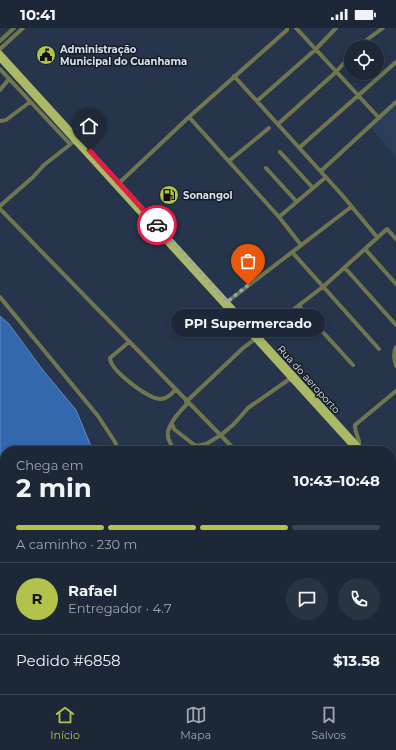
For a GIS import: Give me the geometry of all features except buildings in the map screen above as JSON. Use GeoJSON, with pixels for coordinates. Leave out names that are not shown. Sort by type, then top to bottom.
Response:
{"type":"FeatureCollection","features":[{"type":"Feature","properties":{"kind":"main road","name":"Rua do aeroporto"},"geometry":{"type":"LineString","coordinates":[[0,53],[355,446]]}},
{"type":"Feature","properties":{"kind":"main road","name":"Rua do aeroporto"},"geometry":{"type":"LineString","coordinates":[[0,59],[74,140],[227,302],[291,378],[355,446]]}},
{"type":"Feature","properties":{"kind":"street"},"geometry":{"type":"LineString","coordinates":[[0,41],[14,28]]}},
{"type":"Feature","properties":{"kind":"street"},"geometry":{"type":"LineString","coordinates":[[0,49],[23,28]]}},
{"type":"Feature","properties":{"kind":"street"},"geometry":{"type":"LineString","coordinates":[[117,184],[287,28]]}},
{"type":"Feature","properties":{"kind":"street"},"geometry":{"type":"LineString","coordinates":[[296,28],[379,118]]}},
{"type":"Feature","properties":{"kind":"street"},"geometry":{"type":"LineString","coordinates":[[257,101],[315,50],[336,28]]}},
{"type":"Feature","properties":{"kind":"street"},"geometry":{"type":"LineString","coordinates":[[367,40],[384,28]]}},
{"type":"Feature","properties":{"kind":"street"},"geometry":{"type":"LineString","coordinates":[[299,148],[396,62]]}},
{"type":"Feature","properties":{"kind":"street"},"geometry":{"type":"LineString","coordinates":[[278,124],[336,72],[344,63]]}},
{"type":"Feature","properties":{"kind":"street"},"geometry":{"type":"LineString","coordinates":[[0,69],[70,144]]}},
{"type":"Feature","properties":{"kind":"street"},"geometry":{"type":"LineString","coordinates":[[234,76],[321,171],[377,237]]}},
{"type":"Feature","properties":{"kind":"street"},"geometry":{"type":"LineString","coordinates":[[0,90],[9,79]]}},
{"type":"Feature","properties":{"kind":"street"},"geometry":{"type":"LineString","coordinates":[[0,121],[6,120],[30,102]]}},
{"type":"Feature","properties":{"kind":"street"},"geometry":{"type":"LineString","coordinates":[[321,171],[396,102]]}},
{"type":"Feature","properties":{"kind":"street"},"geometry":{"type":"LineString","coordinates":[[189,117],[279,217],[301,245]]}},
{"type":"Feature","properties":{"kind":"street"},"geometry":{"type":"LineString","coordinates":[[229,161],[269,128]]}},
{"type":"Feature","properties":{"kind":"street"},"geometry":{"type":"LineString","coordinates":[[74,140],[44,165],[34,177],[0,207],[175,390],[231,446]]}},
{"type":"Feature","properties":{"kind":"street"},"geometry":{"type":"LineString","coordinates":[[280,152],[313,188]]}},
{"type":"Feature","properties":{"kind":"street"},"geometry":{"type":"LineString","coordinates":[[266,168],[296,202]]}},
{"type":"Feature","properties":{"kind":"street"},"geometry":{"type":"LineString","coordinates":[[279,217],[326,177]]}},
{"type":"Feature","properties":{"kind":"street"},"geometry":{"type":"LineString","coordinates":[[227,302],[351,207]]}},
{"type":"Feature","properties":{"kind":"street"},"geometry":{"type":"LineString","coordinates":[[173,446],[168,436],[168,431],[174,418],[187,402],[239,352],[324,286],[387,229],[396,239]]}},
{"type":"Feature","properties":{"kind":"street"},"geometry":{"type":"LineString","coordinates":[[365,249],[396,284]]}},
{"type":"Feature","properties":{"kind":"street"},"geometry":{"type":"LineString","coordinates":[[292,252],[380,349]]}},
{"type":"Feature","properties":{"kind":"street"},"geometry":{"type":"LineString","coordinates":[[345,268],[396,325]]}},
{"type":"Feature","properties":{"kind":"street"},"geometry":{"type":"LineString","coordinates":[[0,297],[98,416],[117,446]]}},
{"type":"Feature","properties":{"kind":"street"},"geometry":{"type":"LineString","coordinates":[[299,306],[353,365]]}},
{"type":"Feature","properties":{"kind":"street"},"geometry":{"type":"LineString","coordinates":[[129,342],[110,358],[112,364],[121,374],[142,392],[152,397],[160,399],[167,398],[175,390]]}},
{"type":"Feature","properties":{"kind":"street"},"geometry":{"type":"LineString","coordinates":[[396,347],[394,352],[396,366]]}},
{"type":"Feature","properties":{"kind":"street"},"geometry":{"type":"LineString","coordinates":[[172,424],[174,429],[182,437],[197,446],[209,443],[235,422],[248,408],[291,378]]}},
{"type":"Feature","properties":{"kind":"street"},"geometry":{"type":"LineString","coordinates":[[359,446],[360,439],[355,430],[355,425],[396,391]]}},
{"type":"Feature","properties":{"kind":"shaded area"},"geometry":{"type":"Polygon","coordinates":[[[396,105],[396,157],[371,128],[396,105]]]}},
{"type":"Feature","properties":{"kind":"water"},"geometry":{"type":"Polygon","coordinates":[[[0,316],[9,324],[42,369],[76,410],[91,446],[0,446],[0,316]]]}},
{"type":"Feature","properties":{"kind":"way so far"},"geometry":{"type":"LineString","coordinates":[[157,225],[227,302],[248,285]]}},
{"type":"Feature","properties":{"kind":"place","name":"Administração Municipal do Cuanhama"},"geometry":{"type":"Point","coordinates":[46,55]}},
{"type":"Feature","properties":{"kind":"place","name":"Sonangol"},"geometry":{"type":"Point","coordinates":[169,195]}},
{"type":"Feature","properties":{"kind":"place","name":"PPI Supermercado"},"geometry":{"type":"Point","coordinates":[248,285]}},
{"type":"Feature","properties":{"kind":"route"},"geometry":{"type":"LineString","coordinates":[[89,150],[157,225]]}}]}
